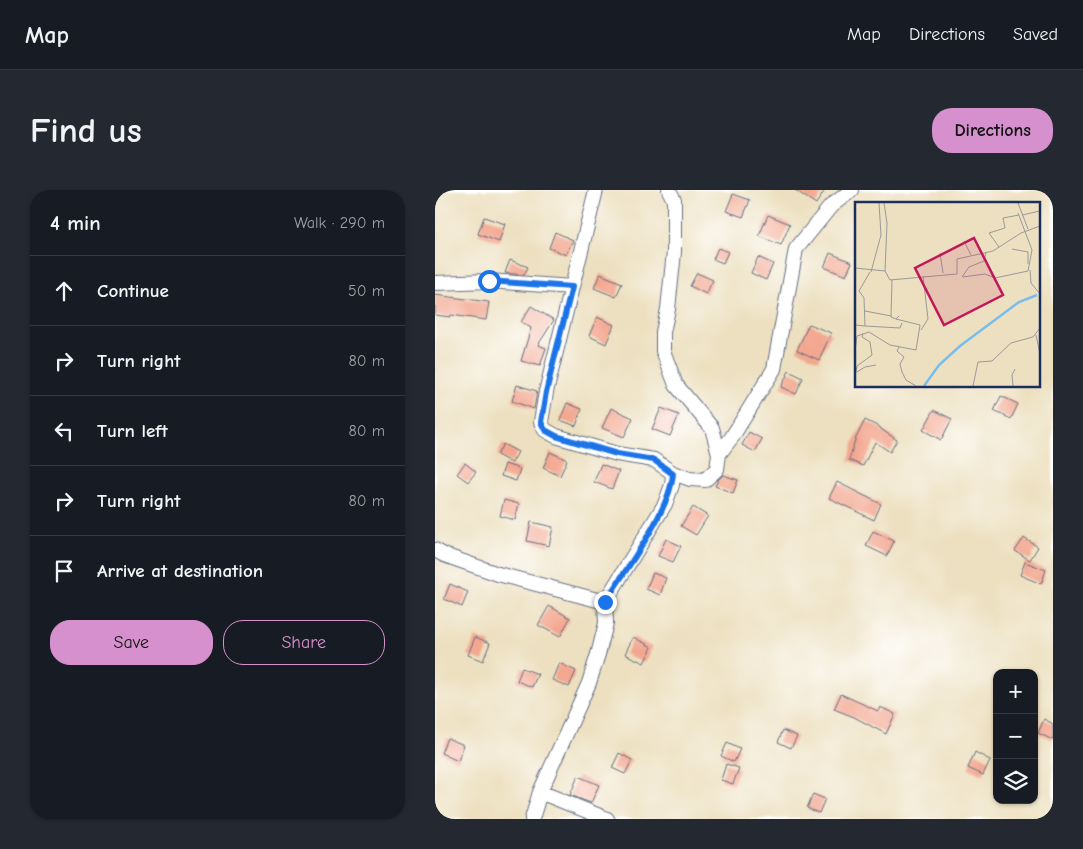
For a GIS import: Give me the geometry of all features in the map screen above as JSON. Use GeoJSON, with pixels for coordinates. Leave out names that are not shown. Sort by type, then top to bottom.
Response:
{"type":"FeatureCollection","features":[{"type":"Feature","properties":{"kind":"street"},"geometry":{"type":"LineString","coordinates":[[596,190],[546,392],[541,422],[545,430],[556,436],[617,454],[654,460],[673,474],[690,479],[705,480],[717,469],[719,454],[712,428],[676,385],[663,351],[663,332],[668,309],[675,252],[675,200],[669,190]]}},
{"type":"Feature","properties":{"kind":"street"},"geometry":{"type":"LineString","coordinates":[[719,454],[732,438],[774,369],[796,249],[831,206],[852,190]]}},
{"type":"Feature","properties":{"kind":"street"},"geometry":{"type":"LineString","coordinates":[[435,283],[489,281],[572,287]]}},
{"type":"Feature","properties":{"kind":"street"},"geometry":{"type":"LineString","coordinates":[[532,819],[540,792],[589,683],[606,624],[605,602],[665,504],[672,485],[673,474]]}},
{"type":"Feature","properties":{"kind":"street"},"geometry":{"type":"LineString","coordinates":[[435,550],[498,574],[605,602]]}},
{"type":"Feature","properties":{"kind":"street"},"geometry":{"type":"LineString","coordinates":[[540,792],[607,819]]}},
{"type":"Feature","properties":{"kind":"building"},"geometry":{"type":"Polygon","coordinates":[[[795,190],[825,190],[816,204],[795,190]]]}},
{"type":"Feature","properties":{"kind":"building"},"geometry":{"type":"Polygon","coordinates":[[[733,194],[750,200],[743,217],[726,211],[733,194]]]}},
{"type":"Feature","properties":{"kind":"building"},"geometry":{"type":"Polygon","coordinates":[[[768,215],[790,224],[781,245],[759,236],[768,215]]]}},
{"type":"Feature","properties":{"kind":"building"},"geometry":{"type":"Polygon","coordinates":[[[484,217],[505,224],[499,242],[478,234],[484,217]]]}},
{"type":"Feature","properties":{"kind":"building"},"geometry":{"type":"Polygon","coordinates":[[[555,232],[573,240],[566,255],[549,248],[555,232]]]}},
{"type":"Feature","properties":{"kind":"building"},"geometry":{"type":"Polygon","coordinates":[[[718,248],[728,252],[723,263],[713,259],[718,248]]]}},
{"type":"Feature","properties":{"kind":"building"},"geometry":{"type":"Polygon","coordinates":[[[830,253],[852,262],[846,276],[824,267],[830,253]]]}},
{"type":"Feature","properties":{"kind":"building"},"geometry":{"type":"Polygon","coordinates":[[[758,257],[773,264],[766,280],[751,273],[758,257]]]}},
{"type":"Feature","properties":{"kind":"building"},"geometry":{"type":"Polygon","coordinates":[[[510,260],[528,267],[524,275],[505,273],[510,260]]]}},
{"type":"Feature","properties":{"kind":"building"},"geometry":{"type":"Polygon","coordinates":[[[697,273],[713,280],[706,294],[690,286],[697,273]]]}},
{"type":"Feature","properties":{"kind":"building"},"geometry":{"type":"Polygon","coordinates":[[[600,274],[622,283],[616,297],[594,288],[600,274]]]}},
{"type":"Feature","properties":{"kind":"building"},"geometry":{"type":"Polygon","coordinates":[[[435,295],[489,302],[486,320],[451,315],[450,317],[435,315],[435,295]]]}},
{"type":"Feature","properties":{"kind":"building"},"geometry":{"type":"Polygon","coordinates":[[[531,306],[554,320],[538,345],[546,348],[540,366],[521,361],[531,328],[521,322],[531,306]]]}},
{"type":"Feature","properties":{"kind":"building"},"geometry":{"type":"Polygon","coordinates":[[[597,317],[614,325],[606,344],[589,336],[597,317]]]}},
{"type":"Feature","properties":{"kind":"building"},"geometry":{"type":"Polygon","coordinates":[[[809,324],[831,333],[819,360],[797,350],[809,324]]]}},
{"type":"Feature","properties":{"kind":"building"},"geometry":{"type":"Polygon","coordinates":[[[789,371],[803,378],[796,394],[781,387],[789,371]]]}},
{"type":"Feature","properties":{"kind":"building"},"geometry":{"type":"Polygon","coordinates":[[[517,385],[537,391],[534,409],[512,401],[517,385]]]}},
{"type":"Feature","properties":{"kind":"building"},"geometry":{"type":"Polygon","coordinates":[[[1001,396],[1018,404],[1011,419],[994,411],[1001,396]]]}},
{"type":"Feature","properties":{"kind":"building"},"geometry":{"type":"Polygon","coordinates":[[[567,403],[582,409],[576,426],[560,420],[567,403]]]}},
{"type":"Feature","properties":{"kind":"building"},"geometry":{"type":"Polygon","coordinates":[[[611,408],[633,418],[624,437],[602,428],[611,408]]]}},
{"type":"Feature","properties":{"kind":"building"},"geometry":{"type":"Polygon","coordinates":[[[661,408],[679,415],[670,436],[652,429],[661,408]]]}},
{"type":"Feature","properties":{"kind":"building"},"geometry":{"type":"Polygon","coordinates":[[[934,410],[952,419],[941,440],[923,430],[934,410]]]}},
{"type":"Feature","properties":{"kind":"building"},"geometry":{"type":"Polygon","coordinates":[[[865,420],[881,428],[897,440],[890,452],[875,442],[863,466],[849,460],[855,440],[865,420]]]}},
{"type":"Feature","properties":{"kind":"building"},"geometry":{"type":"Polygon","coordinates":[[[749,432],[762,439],[755,452],[742,445],[749,432]]]}},
{"type":"Feature","properties":{"kind":"building"},"geometry":{"type":"Polygon","coordinates":[[[503,444],[518,452],[512,463],[497,455],[503,444]]]}},
{"type":"Feature","properties":{"kind":"building"},"geometry":{"type":"Polygon","coordinates":[[[550,452],[567,460],[560,476],[543,468],[550,452]]]}},
{"type":"Feature","properties":{"kind":"building"},"geometry":{"type":"Polygon","coordinates":[[[465,463],[476,472],[468,482],[457,474],[465,463]]]}},
{"type":"Feature","properties":{"kind":"building"},"geometry":{"type":"Polygon","coordinates":[[[505,464],[520,469],[516,481],[501,476],[505,464]]]}},
{"type":"Feature","properties":{"kind":"building"},"geometry":{"type":"Polygon","coordinates":[[[601,464],[619,471],[612,489],[594,482],[601,464]]]}},
{"type":"Feature","properties":{"kind":"building"},"geometry":{"type":"Polygon","coordinates":[[[723,475],[738,480],[733,493],[715,486],[723,475]]]}},
{"type":"Feature","properties":{"kind":"building"},"geometry":{"type":"Polygon","coordinates":[[[837,482],[881,504],[874,520],[829,498],[837,482]]]}},
{"type":"Feature","properties":{"kind":"building"},"geometry":{"type":"Polygon","coordinates":[[[504,500],[519,504],[515,520],[500,516],[504,500]]]}},
{"type":"Feature","properties":{"kind":"building"},"geometry":{"type":"Polygon","coordinates":[[[693,507],[708,516],[696,535],[681,526],[693,507]]]}},
{"type":"Feature","properties":{"kind":"building"},"geometry":{"type":"Polygon","coordinates":[[[531,522],[553,527],[549,546],[527,541],[531,522]]]}},
{"type":"Feature","properties":{"kind":"building"},"geometry":{"type":"Polygon","coordinates":[[[873,531],[894,541],[887,556],[866,546],[873,531]]]}},
{"type":"Feature","properties":{"kind":"building"},"geometry":{"type":"Polygon","coordinates":[[[1024,538],[1038,547],[1030,560],[1015,551],[1024,538]]]}},
{"type":"Feature","properties":{"kind":"building"},"geometry":{"type":"Polygon","coordinates":[[[666,539],[681,546],[673,562],[658,556],[666,539]]]}},
{"type":"Feature","properties":{"kind":"building"},"geometry":{"type":"Polygon","coordinates":[[[1025,562],[1046,570],[1041,584],[1020,575],[1025,562]]]}},
{"type":"Feature","properties":{"kind":"building"},"geometry":{"type":"Polygon","coordinates":[[[653,573],[666,578],[660,595],[646,589],[653,573]]]}},
{"type":"Feature","properties":{"kind":"building"},"geometry":{"type":"Polygon","coordinates":[[[450,584],[468,592],[462,607],[444,599],[450,584]]]}},
{"type":"Feature","properties":{"kind":"building"},"geometry":{"type":"Polygon","coordinates":[[[549,606],[570,618],[560,637],[538,625],[549,606]]]}},
{"type":"Feature","properties":{"kind":"building"},"geometry":{"type":"Polygon","coordinates":[[[475,637],[490,643],[483,661],[468,655],[475,637]]]}},
{"type":"Feature","properties":{"kind":"building"},"geometry":{"type":"Polygon","coordinates":[[[633,637],[652,647],[644,663],[625,654],[633,637]]]}},
{"type":"Feature","properties":{"kind":"building"},"geometry":{"type":"Polygon","coordinates":[[[559,663],[576,671],[569,687],[552,680],[559,663]]]}},
{"type":"Feature","properties":{"kind":"building"},"geometry":{"type":"Polygon","coordinates":[[[522,668],[538,674],[532,687],[517,681],[522,668]]]}},
{"type":"Feature","properties":{"kind":"building"},"geometry":{"type":"Polygon","coordinates":[[[841,694],[878,711],[880,707],[895,714],[886,734],[834,709],[841,694]]]}},
{"type":"Feature","properties":{"kind":"building"},"geometry":{"type":"Polygon","coordinates":[[[1044,719],[1053,724],[1053,740],[1038,733],[1044,719]]]}},
{"type":"Feature","properties":{"kind":"building"},"geometry":{"type":"Polygon","coordinates":[[[783,730],[797,736],[791,748],[778,742],[783,730]]]}},
{"type":"Feature","properties":{"kind":"building"},"geometry":{"type":"Polygon","coordinates":[[[447,738],[464,745],[458,761],[441,753],[447,738]]]}},
{"type":"Feature","properties":{"kind":"building"},"geometry":{"type":"Polygon","coordinates":[[[727,743],[740,749],[734,762],[721,756],[727,743]]]}},
{"type":"Feature","properties":{"kind":"building"},"geometry":{"type":"Polygon","coordinates":[[[975,752],[990,760],[983,775],[968,768],[975,752]]]}},
{"type":"Feature","properties":{"kind":"building"},"geometry":{"type":"Polygon","coordinates":[[[619,753],[632,760],[625,774],[612,768],[619,753]]]}},
{"type":"Feature","properties":{"kind":"building"},"geometry":{"type":"Polygon","coordinates":[[[726,764],[739,768],[733,784],[721,780],[726,764]]]}},
{"type":"Feature","properties":{"kind":"building"},"geometry":{"type":"Polygon","coordinates":[[[578,776],[599,785],[591,803],[570,795],[578,776]]]}},
{"type":"Feature","properties":{"kind":"building"},"geometry":{"type":"Polygon","coordinates":[[[813,794],[825,799],[819,813],[807,808],[813,794]]]}},
{"type":"Feature","properties":{"kind":"route"},"geometry":{"type":"LineString","coordinates":[[489,281],[572,287],[546,392],[541,422],[545,430],[556,436],[617,454],[654,460],[673,474],[672,485],[665,504],[605,602]]}}]}
